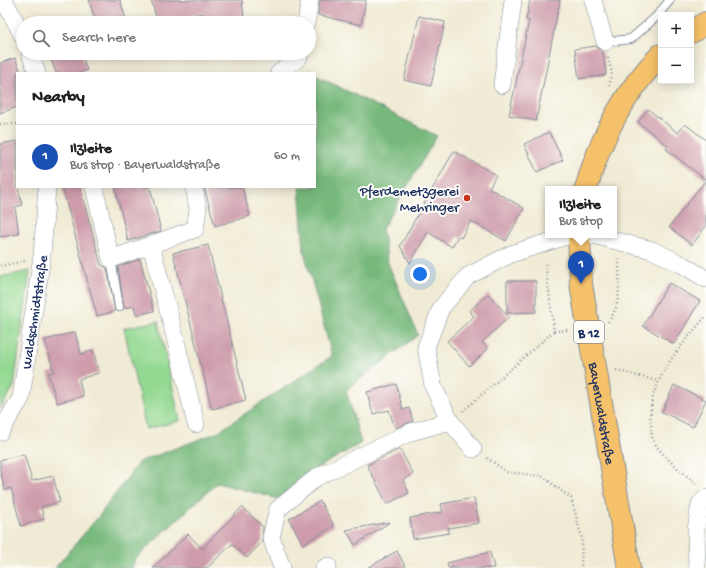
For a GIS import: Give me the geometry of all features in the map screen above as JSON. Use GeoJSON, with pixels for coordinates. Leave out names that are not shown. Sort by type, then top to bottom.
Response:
{"type":"FeatureCollection","features":[{"type":"Feature","properties":{"kind":"main road"},"geometry":{"type":"LineString","coordinates":[[694,30],[706,23]]}},
{"type":"Feature","properties":{"kind":"main road"},"geometry":{"type":"LineString","coordinates":[[587,186],[592,167],[611,122],[627,98],[658,59]]}},
{"type":"Feature","properties":{"kind":"main road","name":"Bayerwaldstraße"},"geometry":{"type":"LineString","coordinates":[[579,238],[581,284],[629,568]]}},
{"type":"Feature","properties":{"kind":"street"},"geometry":{"type":"LineString","coordinates":[[4,0],[16,23]]}},
{"type":"Feature","properties":{"kind":"street"},"geometry":{"type":"LineString","coordinates":[[307,16],[310,0]]}},
{"type":"Feature","properties":{"kind":"street"},"geometry":{"type":"LineString","coordinates":[[502,85],[513,0]]}},
{"type":"Feature","properties":{"kind":"street"},"geometry":{"type":"LineString","coordinates":[[593,0],[605,42]]}},
{"type":"Feature","properties":{"kind":"street"},"geometry":{"type":"LineString","coordinates":[[32,60],[37,72]]}},
{"type":"Feature","properties":{"kind":"street"},"geometry":{"type":"LineString","coordinates":[[280,72],[294,60]]}},
{"type":"Feature","properties":{"kind":"street","name":"Waldschmidtstraße"},"geometry":{"type":"LineString","coordinates":[[0,432],[21,398],[42,256],[48,188]]}},
{"type":"Feature","properties":{"kind":"street"},"geometry":{"type":"LineString","coordinates":[[94,188],[111,259],[195,229],[198,209],[194,188]]}},
{"type":"Feature","properties":{"kind":"street"},"geometry":{"type":"LineString","coordinates":[[473,449],[450,422],[433,386],[426,347],[441,308],[468,276],[511,254],[558,238]]}},
{"type":"Feature","properties":{"kind":"street"},"geometry":{"type":"LineString","coordinates":[[608,238],[652,250],[683,265],[706,279]]}},
{"type":"Feature","properties":{"kind":"street"},"geometry":{"type":"LineString","coordinates":[[151,245],[196,424]]}},
{"type":"Feature","properties":{"kind":"street"},"geometry":{"type":"LineString","coordinates":[[282,568],[271,536],[278,509],[317,476],[410,432],[450,422]]}},
{"type":"Feature","properties":{"kind":"street"},"geometry":{"type":"LineString","coordinates":[[697,568],[696,530],[702,492]]}},
{"type":"Feature","properties":{"kind":"lane"},"geometry":{"type":"LineString","coordinates":[[605,42],[631,39],[656,17],[670,0]]}},
{"type":"Feature","properties":{"kind":"lane"},"geometry":{"type":"LineString","coordinates":[[111,259],[119,306]]}},
{"type":"Feature","properties":{"kind":"path"},"geometry":{"type":"LineString","coordinates":[[605,42],[612,73],[609,87]]}},
{"type":"Feature","properties":{"kind":"path"},"geometry":{"type":"LineString","coordinates":[[0,124],[16,124]]}},
{"type":"Feature","properties":{"kind":"path"},"geometry":{"type":"LineString","coordinates":[[606,325],[615,314],[620,289],[618,240]]}},
{"type":"Feature","properties":{"kind":"path"},"geometry":{"type":"LineString","coordinates":[[543,242],[554,331]]}},
{"type":"Feature","properties":{"kind":"path"},"geometry":{"type":"LineString","coordinates":[[0,266],[24,262]]}},
{"type":"Feature","properties":{"kind":"path"},"geometry":{"type":"LineString","coordinates":[[702,492],[664,455],[653,440],[650,415],[657,381],[689,336],[706,316]]}},
{"type":"Feature","properties":{"kind":"path"},"geometry":{"type":"LineString","coordinates":[[450,422],[554,331],[568,330]]}},
{"type":"Feature","properties":{"kind":"path"},"geometry":{"type":"LineString","coordinates":[[616,370],[657,381]]}},
{"type":"Feature","properties":{"kind":"path"},"geometry":{"type":"LineString","coordinates":[[473,449],[506,472],[542,476],[571,498],[582,538],[581,568]]}},
{"type":"Feature","properties":{"kind":"green space"},"geometry":{"type":"Polygon","coordinates":[[[316,76],[437,136],[382,229],[388,263],[418,335],[346,390],[361,443],[302,477],[279,499],[217,483],[135,559],[132,568],[55,568],[99,516],[139,462],[216,433],[332,356],[304,251],[299,188],[316,188],[316,76]]]}},
{"type":"Feature","properties":{"kind":"green space"},"geometry":{"type":"Polygon","coordinates":[[[30,271],[14,386],[0,409],[0,277],[30,271]]]}},
{"type":"Feature","properties":{"kind":"green space"},"geometry":{"type":"Polygon","coordinates":[[[158,321],[180,421],[146,429],[124,328],[158,321]]]}},
{"type":"Feature","properties":{"kind":"building"},"geometry":{"type":"Polygon","coordinates":[[[89,0],[120,0],[125,16],[94,16],[89,0]]]}},
{"type":"Feature","properties":{"kind":"building"},"geometry":{"type":"Polygon","coordinates":[[[151,0],[242,0],[244,16],[203,16],[202,13],[189,16],[156,16],[151,0]]]}},
{"type":"Feature","properties":{"kind":"building"},"geometry":{"type":"Polygon","coordinates":[[[320,0],[366,0],[361,25],[318,15],[320,0]]]}},
{"type":"Feature","properties":{"kind":"building"},"geometry":{"type":"Polygon","coordinates":[[[530,0],[560,0],[536,121],[509,115],[529,21],[526,20],[530,0]]]}},
{"type":"Feature","properties":{"kind":"building"},"geometry":{"type":"Polygon","coordinates":[[[419,16],[445,22],[431,86],[404,80],[419,16]]]}},
{"type":"Feature","properties":{"kind":"building"},"geometry":{"type":"Polygon","coordinates":[[[596,46],[603,52],[606,75],[579,79],[575,49],[596,46]]]}},
{"type":"Feature","properties":{"kind":"building"},"geometry":{"type":"Polygon","coordinates":[[[15,58],[21,72],[16,72],[16,107],[0,113],[0,63],[15,58]]]}},
{"type":"Feature","properties":{"kind":"building"},"geometry":{"type":"Polygon","coordinates":[[[51,60],[83,60],[87,70],[82,72],[56,72],[51,60]]]}},
{"type":"Feature","properties":{"kind":"building"},"geometry":{"type":"Polygon","coordinates":[[[648,109],[678,133],[685,124],[706,140],[706,180],[666,149],[668,146],[638,122],[648,109]]]}},
{"type":"Feature","properties":{"kind":"building"},"geometry":{"type":"Polygon","coordinates":[[[549,132],[563,160],[537,172],[524,144],[549,132]]]}},
{"type":"Feature","properties":{"kind":"building"},"geometry":{"type":"Polygon","coordinates":[[[16,141],[16,188],[18,188],[22,205],[15,207],[19,234],[0,237],[0,144],[16,141]]]}},
{"type":"Feature","properties":{"kind":"building","name":"Pferdemetzgerei Mehringer"},"geometry":{"type":"Polygon","coordinates":[[[454,151],[496,175],[489,188],[524,208],[506,241],[471,221],[461,238],[458,236],[452,247],[428,232],[410,263],[400,246],[454,151]]]}},
{"type":"Feature","properties":{"kind":"building"},"geometry":{"type":"Polygon","coordinates":[[[706,180],[706,226],[692,245],[669,227],[706,180]]]}},
{"type":"Feature","properties":{"kind":"building"},"geometry":{"type":"Polygon","coordinates":[[[62,188],[80,188],[101,265],[107,268],[115,311],[97,316],[62,188]]]}},
{"type":"Feature","properties":{"kind":"building"},"geometry":{"type":"Polygon","coordinates":[[[115,188],[150,188],[161,231],[128,241],[115,188]]]}},
{"type":"Feature","properties":{"kind":"building"},"geometry":{"type":"Polygon","coordinates":[[[204,188],[242,188],[250,216],[215,226],[204,188]]]}},
{"type":"Feature","properties":{"kind":"building"},"geometry":{"type":"Polygon","coordinates":[[[208,245],[246,400],[212,409],[173,253],[208,245]]]}},
{"type":"Feature","properties":{"kind":"building"},"geometry":{"type":"Polygon","coordinates":[[[140,259],[154,311],[136,315],[134,306],[124,308],[118,267],[140,259]]]}},
{"type":"Feature","properties":{"kind":"building"},"geometry":{"type":"Polygon","coordinates":[[[507,281],[536,281],[536,312],[507,313],[507,281]]]}},
{"type":"Feature","properties":{"kind":"building"},"geometry":{"type":"Polygon","coordinates":[[[669,283],[700,301],[674,344],[643,326],[669,283]]]}},
{"type":"Feature","properties":{"kind":"building"},"geometry":{"type":"Polygon","coordinates":[[[488,294],[509,317],[482,342],[488,349],[469,366],[447,341],[474,316],[469,311],[488,294]]]}},
{"type":"Feature","properties":{"kind":"building"},"geometry":{"type":"Polygon","coordinates":[[[75,332],[81,354],[93,350],[99,373],[79,379],[83,396],[57,403],[48,373],[54,372],[45,340],[75,332]]]}},
{"type":"Feature","properties":{"kind":"building"},"geometry":{"type":"Polygon","coordinates":[[[396,384],[403,410],[409,408],[413,421],[395,428],[389,410],[373,414],[367,392],[396,384]]]}},
{"type":"Feature","properties":{"kind":"building"},"geometry":{"type":"Polygon","coordinates":[[[674,385],[706,400],[693,427],[662,412],[674,385]]]}},
{"type":"Feature","properties":{"kind":"building"},"geometry":{"type":"Polygon","coordinates":[[[400,449],[413,474],[403,480],[409,493],[387,504],[367,465],[400,449]]]}},
{"type":"Feature","properties":{"kind":"building"},"geometry":{"type":"Polygon","coordinates":[[[24,454],[32,481],[53,476],[60,502],[41,507],[44,519],[21,526],[11,488],[5,490],[0,470],[0,460],[24,454]]]}},
{"type":"Feature","properties":{"kind":"building"},"geometry":{"type":"Polygon","coordinates":[[[474,498],[479,523],[448,528],[449,533],[413,539],[410,518],[443,512],[441,504],[474,498]]]}},
{"type":"Feature","properties":{"kind":"building"},"geometry":{"type":"Polygon","coordinates":[[[320,501],[334,526],[303,544],[289,519],[320,501]]]}},
{"type":"Feature","properties":{"kind":"building"},"geometry":{"type":"Polygon","coordinates":[[[242,507],[263,527],[262,542],[247,558],[232,544],[207,568],[153,568],[188,534],[202,549],[242,507]]]}},
{"type":"Feature","properties":{"kind":"building"},"geometry":{"type":"Polygon","coordinates":[[[390,522],[355,545],[346,530],[390,522]]]}},
{"type":"Feature","properties":{"kind":"building"},"geometry":{"type":"Polygon","coordinates":[[[397,551],[406,568],[367,568],[397,551]]]}},
{"type":"Feature","properties":{"kind":"building"},"geometry":{"type":"Polygon","coordinates":[[[490,552],[494,568],[448,568],[447,563],[490,552]]]}},
{"type":"Feature","properties":{"kind":"place","name":"Pferdemetzgerei Mehringer"},"geometry":{"type":"Point","coordinates":[467,198]}},
{"type":"Feature","properties":{"kind":"place","name":"Ilzleite"},"geometry":{"type":"Point","coordinates":[581,284]}}]}
